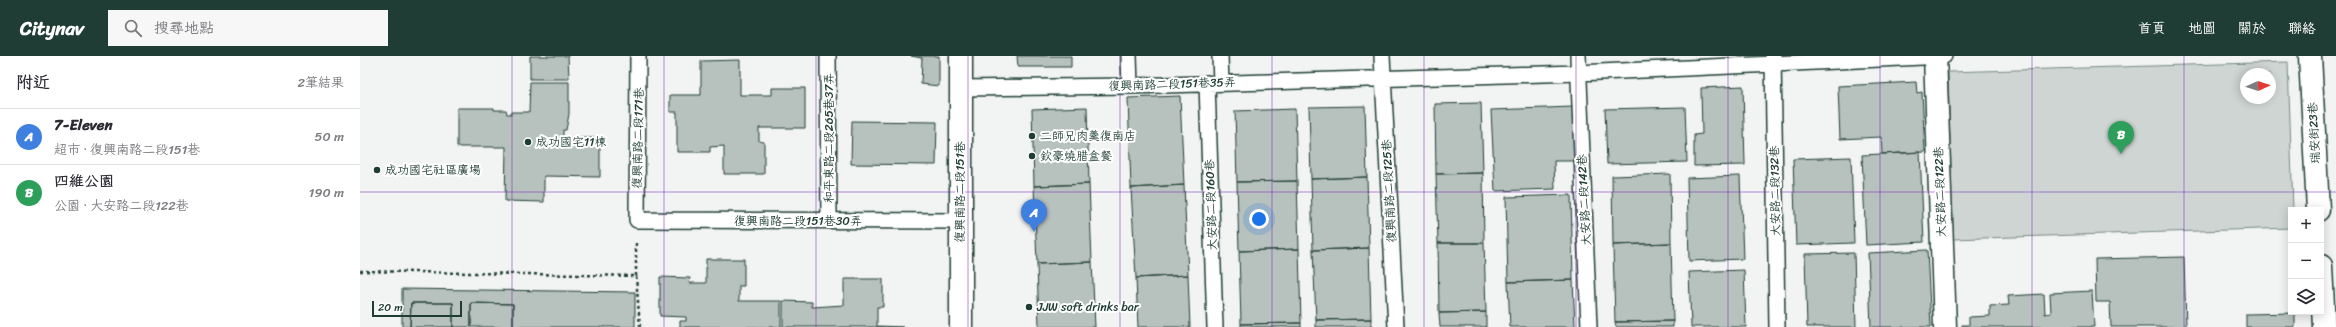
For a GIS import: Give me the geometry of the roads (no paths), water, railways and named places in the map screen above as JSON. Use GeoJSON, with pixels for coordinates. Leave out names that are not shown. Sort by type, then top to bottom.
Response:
{"type":"FeatureCollection","features":[{"type":"Feature","properties":{"kind":"street","name":"復興南路二段151巷"},"geometry":{"type":"LineString","coordinates":[[961,56],[961,327]]}},
{"type":"Feature","properties":{"kind":"street","name":"大安路二段122巷"},"geometry":{"type":"LineString","coordinates":[[1935,56],[1945,327]]}},
{"type":"Feature","properties":{"kind":"street","name":"瑞安街23巷"},"geometry":{"type":"LineString","coordinates":[[2310,56],[2318,207]]}},
{"type":"Feature","properties":{"kind":"street"},"geometry":{"type":"LineString","coordinates":[[2322,279],[2324,327]]}},
{"type":"Feature","properties":{"kind":"lane","name":"復興南路二段171巷"},"geometry":{"type":"LineString","coordinates":[[637,220],[638,56]]}},
{"type":"Feature","properties":{"kind":"lane","name":"和平東路二段265巷37弄"},"geometry":{"type":"LineString","coordinates":[[828,56],[829,221]]}},
{"type":"Feature","properties":{"kind":"lane"},"geometry":{"type":"LineString","coordinates":[[1129,56],[1130,86]]}},
{"type":"Feature","properties":{"kind":"lane","name":"大安路二段160巷"},"geometry":{"type":"LineString","coordinates":[[1215,327],[1214,82],[1220,56]]}},
{"type":"Feature","properties":{"kind":"lane","name":"復興南路二段125巷"},"geometry":{"type":"LineString","coordinates":[[1382,56],[1396,327]]}},
{"type":"Feature","properties":{"kind":"lane","name":"大安路二段142巷"},"geometry":{"type":"LineString","coordinates":[[1578,56],[1590,327]]}},
{"type":"Feature","properties":{"kind":"lane","name":"復興南路二段151巷35弄"},"geometry":{"type":"LineString","coordinates":[[960,88],[1130,86],[1214,82],[1578,73],[1774,60],[1944,56]]}},
{"type":"Feature","properties":{"kind":"lane","name":"大安路二段132巷"},"geometry":{"type":"LineString","coordinates":[[1774,60],[1777,327]]}},
{"type":"Feature","properties":{"kind":"lane","name":"復興南路二段151巷30弄"},"geometry":{"type":"LineString","coordinates":[[637,220],[960,221]]}},
{"type":"Feature","properties":{"kind":"place","name":"二師兄肉羹復南店"},"geometry":{"type":"Point","coordinates":[1032,136]}},
{"type":"Feature","properties":{"kind":"place","name":"成功國宅11棟"},"geometry":{"type":"Point","coordinates":[528,142]}},
{"type":"Feature","properties":{"kind":"place","name":"四維公園"},"geometry":{"type":"Point","coordinates":[2121,154]}},
{"type":"Feature","properties":{"kind":"place","name":"欽豪燒腊盒餐"},"geometry":{"type":"Point","coordinates":[1032,156]}},
{"type":"Feature","properties":{"kind":"place","name":"成功國宅社區廣場"},"geometry":{"type":"Point","coordinates":[377,170]}},
{"type":"Feature","properties":{"kind":"place","name":"7-Eleven"},"geometry":{"type":"Point","coordinates":[1034,232]}},
{"type":"Feature","properties":{"kind":"place","name":"JJW soft drinks bar"},"geometry":{"type":"Point","coordinates":[1029,307]}}]}
